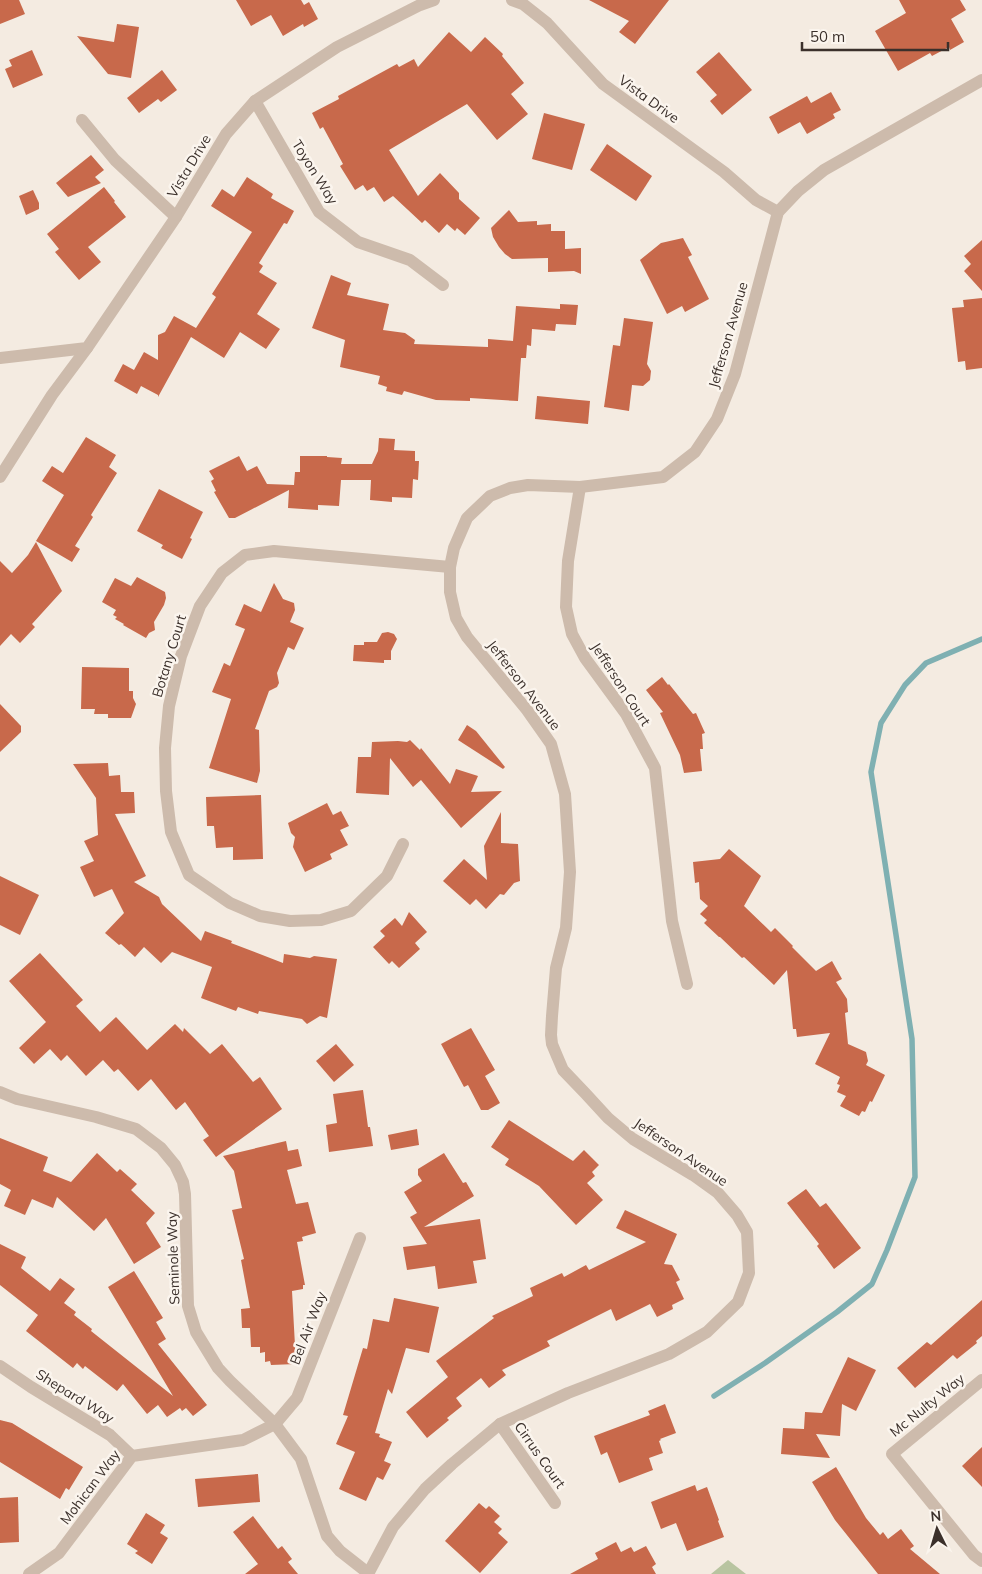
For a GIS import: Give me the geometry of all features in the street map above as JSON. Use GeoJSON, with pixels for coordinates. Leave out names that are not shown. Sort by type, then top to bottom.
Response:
{"type":"FeatureCollection","features":[{"type":"Feature","properties":{"kind":"street","name":"Vista Drive"},"geometry":{"type":"LineString","coordinates":[[0,476],[52,396],[176,217],[226,134],[255,101],[337,46],[434,0]]}},
{"type":"Feature","properties":{"kind":"street","name":"Vista Drive"},"geometry":{"type":"LineString","coordinates":[[512,0],[523,4],[548,23],[603,84],[724,172],[756,200],[778,212]]}},
{"type":"Feature","properties":{"kind":"street","name":"Jefferson Avenue"},"geometry":{"type":"LineString","coordinates":[[368,1574],[393,1527],[425,1489],[500,1424],[568,1392],[669,1354],[707,1332],[738,1302],[749,1274],[747,1232],[737,1215],[718,1193],[633,1139],[608,1118],[564,1070],[552,1044],[556,968],[566,928],[570,872],[566,794],[551,744],[527,710],[467,637],[456,618],[450,592],[450,568],[454,548],[467,518],[490,496],[510,488],[528,485],[580,486],[663,477],[695,452],[717,419],[735,374],[778,212],[798,191],[824,170],[982,80]]}},
{"type":"Feature","properties":{"kind":"street","name":"Toyon Way"},"geometry":{"type":"LineString","coordinates":[[255,101],[319,212],[358,242],[410,260],[442,285]]}},
{"type":"Feature","properties":{"kind":"street"},"geometry":{"type":"LineString","coordinates":[[82,120],[115,160],[176,217]]}},
{"type":"Feature","properties":{"kind":"street"},"geometry":{"type":"LineString","coordinates":[[0,358],[87,348]]}},
{"type":"Feature","properties":{"kind":"street","name":"Jefferson Court"},"geometry":{"type":"LineString","coordinates":[[580,486],[568,561],[566,607],[572,634],[585,658],[626,714],[655,768],[672,921],[687,984]]}},
{"type":"Feature","properties":{"kind":"street","name":"Botany Court"},"geometry":{"type":"LineString","coordinates":[[403,844],[387,876],[351,910],[321,920],[290,921],[260,916],[230,903],[189,875],[170,832],[165,748],[169,706],[182,656],[200,606],[222,573],[245,555],[274,551],[450,568]]}},
{"type":"Feature","properties":{"kind":"street","name":"Seminole Way"},"geometry":{"type":"LineString","coordinates":[[0,1092],[17,1100],[96,1117],[136,1129],[161,1148],[174,1165],[183,1182],[185,1194],[188,1306],[196,1332],[218,1368],[275,1424],[302,1459],[327,1536],[340,1551],[368,1574]]}},
{"type":"Feature","properties":{"kind":"street","name":"Bel Air Way"},"geometry":{"type":"LineString","coordinates":[[275,1424],[297,1398],[360,1238]]}},
{"type":"Feature","properties":{"kind":"street","name":"Shepard Way"},"geometry":{"type":"LineString","coordinates":[[0,1366],[110,1436],[132,1456]]}},
{"type":"Feature","properties":{"kind":"street","name":"Mc Nulty Way"},"geometry":{"type":"LineString","coordinates":[[982,1380],[892,1454],[974,1555],[982,1561]]}},
{"type":"Feature","properties":{"kind":"street","name":"Mohican Way"},"geometry":{"type":"LineString","coordinates":[[29,1574],[59,1553],[132,1456],[243,1440],[275,1424]]}},
{"type":"Feature","properties":{"kind":"street","name":"Cirrus Court"},"geometry":{"type":"LineString","coordinates":[[500,1424],[555,1503]]}},
{"type":"Feature","properties":{"kind":"green space"},"geometry":{"type":"Polygon","coordinates":[[[728,1560],[746,1574],[711,1574],[728,1560]]]}},
{"type":"Feature","properties":{"kind":"building"},"geometry":{"type":"Polygon","coordinates":[[[0,0],[19,0],[25,14],[0,24],[0,0]]]}},
{"type":"Feature","properties":{"kind":"building"},"geometry":{"type":"Polygon","coordinates":[[[236,0],[301,0],[304,5],[309,2],[318,19],[304,27],[303,24],[283,36],[271,15],[251,26],[236,0]]]}},
{"type":"Feature","properties":{"kind":"building"},"geometry":{"type":"Polygon","coordinates":[[[589,0],[669,0],[635,44],[619,32],[629,21],[589,0]]]}},
{"type":"Feature","properties":{"kind":"building"},"geometry":{"type":"Polygon","coordinates":[[[899,0],[960,0],[966,10],[951,19],[964,42],[950,50],[949,47],[932,56],[930,53],[898,71],[875,31],[906,13],[899,0]]]}},
{"type":"Feature","properties":{"kind":"building"},"geometry":{"type":"Polygon","coordinates":[[[117,24],[139,27],[131,78],[108,74],[77,36],[114,42],[117,24]]]}},
{"type":"Feature","properties":{"kind":"building"},"geometry":{"type":"Polygon","coordinates":[[[449,32],[471,52],[485,37],[503,54],[502,56],[524,83],[511,94],[528,114],[497,140],[467,104],[389,150],[418,196],[440,173],[459,193],[459,199],[480,218],[465,235],[457,228],[455,231],[447,224],[439,233],[425,220],[422,223],[393,196],[384,202],[374,187],[367,191],[363,185],[355,190],[340,166],[343,164],[323,127],[320,129],[312,113],[339,99],[338,96],[397,64],[399,67],[414,59],[418,67],[449,32]]]}},
{"type":"Feature","properties":{"kind":"building"},"geometry":{"type":"Polygon","coordinates":[[[32,50],[43,75],[13,88],[5,69],[12,66],[9,60],[32,50]]]}},
{"type":"Feature","properties":{"kind":"building"},"geometry":{"type":"Polygon","coordinates":[[[719,52],[752,90],[722,115],[710,101],[717,95],[696,72],[719,52]]]}},
{"type":"Feature","properties":{"kind":"building"},"geometry":{"type":"Polygon","coordinates":[[[162,70],[177,90],[161,102],[158,99],[139,113],[127,98],[162,70]]]}},
{"type":"Feature","properties":{"kind":"building"},"geometry":{"type":"Polygon","coordinates":[[[831,92],[841,110],[833,114],[835,118],[807,134],[800,122],[778,134],[769,117],[807,96],[811,103],[831,92]]]}},
{"type":"Feature","properties":{"kind":"building"},"geometry":{"type":"Polygon","coordinates":[[[544,113],[585,124],[572,170],[532,159],[544,113]]]}},
{"type":"Feature","properties":{"kind":"building"},"geometry":{"type":"Polygon","coordinates":[[[607,144],[652,176],[636,201],[590,170],[607,144]]]}},
{"type":"Feature","properties":{"kind":"building"},"geometry":{"type":"Polygon","coordinates":[[[91,155],[104,170],[95,177],[101,183],[68,197],[56,183],[91,155]]]}},
{"type":"Feature","properties":{"kind":"building"},"geometry":{"type":"Polygon","coordinates":[[[247,177],[273,194],[271,198],[294,211],[287,224],[284,223],[259,263],[263,266],[259,272],[277,283],[257,314],[280,329],[266,349],[240,332],[224,358],[191,337],[158,397],[158,395],[141,386],[137,394],[114,381],[123,364],[134,370],[144,352],[158,360],[158,335],[165,332],[174,316],[196,328],[216,297],[212,294],[252,232],[211,206],[222,189],[234,197],[247,177]]]}},
{"type":"Feature","properties":{"kind":"building"},"geometry":{"type":"Polygon","coordinates":[[[104,187],[126,217],[88,247],[101,262],[79,280],[55,252],[59,249],[47,234],[104,187]]]}},
{"type":"Feature","properties":{"kind":"building"},"geometry":{"type":"Polygon","coordinates":[[[33,190],[39,203],[39,209],[26,215],[19,196],[33,190]]]}},
{"type":"Feature","properties":{"kind":"building"},"geometry":{"type":"Polygon","coordinates":[[[509,210],[518,222],[537,221],[537,225],[551,224],[551,231],[565,231],[565,249],[581,248],[581,274],[574,271],[548,272],[548,258],[512,259],[505,254],[493,237],[491,228],[509,210]]]}},
{"type":"Feature","properties":{"kind":"building"},"geometry":{"type":"Polygon","coordinates":[[[683,238],[692,255],[688,257],[709,299],[685,312],[682,306],[667,314],[640,260],[661,243],[683,238]]]}},
{"type":"Feature","properties":{"kind":"building"},"geometry":{"type":"Polygon","coordinates":[[[982,240],[982,291],[964,271],[971,264],[964,256],[982,240]]]}},
{"type":"Feature","properties":{"kind":"building"},"geometry":{"type":"Polygon","coordinates":[[[331,275],[351,283],[347,295],[389,304],[383,330],[405,333],[415,340],[414,344],[488,347],[488,339],[513,341],[516,306],[560,309],[560,304],[578,305],[576,325],[556,324],[555,331],[532,329],[531,346],[527,345],[526,358],[521,358],[518,401],[470,398],[470,401],[436,400],[404,391],[402,395],[386,391],[387,387],[378,384],[380,376],[340,367],[345,340],[312,328],[331,275]]]}},
{"type":"Feature","properties":{"kind":"building"},"geometry":{"type":"Polygon","coordinates":[[[982,298],[982,368],[966,370],[965,361],[958,362],[952,308],[964,307],[963,300],[982,298]]]}},
{"type":"Feature","properties":{"kind":"building"},"geometry":{"type":"Polygon","coordinates":[[[624,318],[653,322],[647,364],[651,371],[650,380],[643,386],[632,385],[629,411],[604,407],[613,345],[620,346],[624,318]]]}},
{"type":"Feature","properties":{"kind":"building"},"geometry":{"type":"Polygon","coordinates":[[[537,396],[590,401],[588,424],[535,419],[537,396]]]}},
{"type":"Feature","properties":{"kind":"building"},"geometry":{"type":"Polygon","coordinates":[[[86,437],[116,455],[109,467],[117,473],[91,515],[93,517],[75,546],[80,549],[72,562],[36,541],[64,495],[42,481],[52,466],[63,473],[86,437]]]}},
{"type":"Feature","properties":{"kind":"building"},"geometry":{"type":"Polygon","coordinates":[[[379,438],[395,439],[394,450],[415,451],[415,461],[419,461],[418,480],[413,479],[412,498],[392,497],[392,502],[370,500],[371,480],[341,480],[339,506],[318,505],[318,510],[288,508],[289,490],[235,518],[229,518],[214,492],[216,491],[211,481],[214,479],[209,471],[239,456],[247,471],[257,466],[267,484],[294,485],[295,472],[300,472],[300,456],[342,458],[341,464],[372,464],[378,451],[379,438]]]}},
{"type":"Feature","properties":{"kind":"building"},"geometry":{"type":"Polygon","coordinates":[[[159,489],[203,512],[182,559],[161,548],[163,545],[137,531],[159,489]]]}},
{"type":"Feature","properties":{"kind":"building"},"geometry":{"type":"Polygon","coordinates":[[[36,542],[62,591],[32,624],[35,627],[20,643],[11,634],[0,646],[0,561],[12,573],[28,555],[36,542]]]}},
{"type":"Feature","properties":{"kind":"building"},"geometry":{"type":"Polygon","coordinates":[[[137,577],[165,592],[166,598],[154,622],[155,630],[149,633],[146,638],[115,619],[117,617],[113,615],[116,610],[102,602],[115,578],[131,586],[137,577]]]}},
{"type":"Feature","properties":{"kind":"building"},"geometry":{"type":"Polygon","coordinates":[[[274,583],[283,599],[294,603],[295,610],[290,622],[304,628],[294,650],[288,647],[277,673],[279,683],[277,687],[269,691],[255,729],[259,730],[260,771],[257,783],[209,768],[231,699],[212,692],[224,663],[230,666],[245,629],[235,625],[244,604],[261,612],[274,583]]]}},
{"type":"Feature","properties":{"kind":"building"},"geometry":{"type":"Polygon","coordinates":[[[382,633],[394,634],[397,639],[391,651],[391,660],[384,660],[384,663],[353,661],[354,645],[364,645],[364,642],[377,642],[382,633]]]}},
{"type":"Feature","properties":{"kind":"building"},"geometry":{"type":"Polygon","coordinates":[[[82,667],[129,668],[129,691],[133,691],[133,698],[136,704],[131,718],[108,718],[108,714],[94,714],[95,709],[81,709],[82,667]]]}},
{"type":"Feature","properties":{"kind":"building"},"geometry":{"type":"Polygon","coordinates":[[[662,677],[693,714],[696,713],[705,733],[702,734],[703,749],[700,749],[702,771],[684,773],[680,755],[660,713],[663,712],[646,690],[662,677]]]}},
{"type":"Feature","properties":{"kind":"building"},"geometry":{"type":"Polygon","coordinates":[[[0,704],[21,726],[21,732],[0,752],[0,704]]]}},
{"type":"Feature","properties":{"kind":"building"},"geometry":{"type":"Polygon","coordinates":[[[467,725],[476,731],[505,767],[503,769],[458,740],[467,725]]]}},
{"type":"Feature","properties":{"kind":"building"},"geometry":{"type":"Polygon","coordinates":[[[410,740],[420,750],[421,748],[450,784],[456,769],[478,776],[471,792],[502,791],[461,828],[421,780],[413,787],[390,758],[389,795],[356,793],[358,757],[371,757],[372,742],[407,742],[410,740]]]}},
{"type":"Feature","properties":{"kind":"building"},"geometry":{"type":"Polygon","coordinates":[[[108,763],[109,776],[120,775],[121,792],[134,792],[135,813],[115,814],[146,876],[134,882],[159,897],[162,904],[201,941],[205,931],[283,963],[284,954],[310,958],[314,956],[337,959],[327,1018],[320,1016],[307,1024],[302,1019],[259,1011],[258,1014],[238,1007],[236,1011],[201,998],[212,967],[172,952],[161,963],[144,947],[135,957],[105,933],[124,913],[112,889],[94,897],[80,867],[94,861],[84,841],[98,835],[96,798],[73,764],[108,763]]]}},
{"type":"Feature","properties":{"kind":"building"},"geometry":{"type":"Polygon","coordinates":[[[261,795],[263,859],[233,860],[233,847],[216,848],[214,826],[207,826],[206,797],[261,795]]]}},
{"type":"Feature","properties":{"kind":"building"},"geometry":{"type":"Polygon","coordinates":[[[327,803],[333,815],[341,811],[349,826],[340,830],[348,845],[330,854],[332,859],[305,872],[293,847],[295,837],[291,833],[288,823],[327,803]]]}},
{"type":"Feature","properties":{"kind":"building"},"geometry":{"type":"Polygon","coordinates":[[[501,812],[501,843],[518,844],[520,881],[514,883],[504,895],[500,894],[486,909],[476,899],[470,905],[443,881],[464,859],[487,880],[484,846],[501,812]]]}},
{"type":"Feature","properties":{"kind":"building"},"geometry":{"type":"Polygon","coordinates":[[[729,849],[761,876],[744,906],[771,932],[775,928],[816,971],[832,961],[842,979],[836,982],[847,999],[848,1012],[845,1013],[848,1044],[866,1052],[868,1061],[866,1065],[885,1075],[872,1102],[870,1101],[865,1112],[862,1111],[859,1116],[840,1106],[846,1096],[837,1092],[840,1085],[837,1084],[840,1077],[815,1064],[830,1033],[797,1037],[796,1029],[793,1029],[787,970],[774,985],[704,923],[707,920],[700,914],[708,906],[700,899],[699,882],[695,883],[693,862],[720,859],[729,849]]]}},
{"type":"Feature","properties":{"kind":"building"},"geometry":{"type":"Polygon","coordinates":[[[0,876],[39,895],[20,935],[0,925],[0,876]]]}},
{"type":"Feature","properties":{"kind":"building"},"geometry":{"type":"Polygon","coordinates":[[[409,912],[427,932],[415,943],[420,949],[399,968],[392,961],[389,964],[373,947],[385,936],[380,931],[395,918],[402,926],[409,912]]]}},
{"type":"Feature","properties":{"kind":"building"},"geometry":{"type":"Polygon","coordinates":[[[40,953],[83,1000],[76,1006],[100,1032],[116,1017],[147,1050],[175,1024],[183,1032],[184,1028],[210,1054],[222,1044],[253,1082],[260,1077],[282,1109],[216,1157],[203,1140],[209,1136],[185,1102],[176,1110],[151,1079],[138,1091],[118,1069],[114,1072],[103,1060],[86,1076],[67,1055],[61,1061],[50,1049],[34,1064],[19,1048],[46,1022],[9,981],[40,953]]]}},
{"type":"Feature","properties":{"kind":"building"},"geometry":{"type":"Polygon","coordinates":[[[471,1028],[495,1070],[485,1076],[500,1103],[488,1110],[481,1110],[468,1085],[464,1087],[441,1044],[471,1028]]]}},
{"type":"Feature","properties":{"kind":"building"},"geometry":{"type":"Polygon","coordinates":[[[336,1044],[354,1065],[334,1082],[316,1061],[336,1044]]]}},
{"type":"Feature","properties":{"kind":"building"},"geometry":{"type":"Polygon","coordinates":[[[363,1090],[368,1127],[370,1127],[373,1146],[329,1152],[326,1125],[337,1123],[333,1094],[363,1090]]]}},
{"type":"Feature","properties":{"kind":"building"},"geometry":{"type":"Polygon","coordinates":[[[509,1120],[573,1161],[584,1150],[599,1165],[592,1172],[595,1176],[587,1183],[603,1200],[576,1225],[539,1186],[505,1165],[509,1159],[491,1147],[509,1120]]]}},
{"type":"Feature","properties":{"kind":"building"},"geometry":{"type":"Polygon","coordinates":[[[417,1129],[419,1145],[391,1150],[388,1135],[417,1129]]]}},
{"type":"Feature","properties":{"kind":"building"},"geometry":{"type":"Polygon","coordinates":[[[0,1138],[48,1157],[43,1171],[71,1182],[97,1153],[117,1172],[120,1169],[137,1184],[131,1190],[155,1213],[146,1223],[161,1247],[134,1264],[106,1218],[94,1231],[57,1197],[53,1208],[32,1199],[25,1215],[4,1206],[11,1190],[0,1184],[0,1138]]]}},
{"type":"Feature","properties":{"kind":"building"},"geometry":{"type":"Polygon","coordinates":[[[286,1141],[288,1151],[298,1149],[302,1166],[287,1170],[296,1204],[308,1202],[316,1233],[302,1237],[303,1241],[297,1242],[305,1285],[303,1285],[303,1289],[292,1291],[296,1364],[271,1365],[270,1361],[265,1362],[265,1352],[260,1353],[260,1347],[251,1347],[250,1328],[242,1328],[241,1309],[250,1308],[241,1260],[244,1259],[232,1210],[242,1208],[234,1171],[223,1156],[286,1141]]]}},
{"type":"Feature","properties":{"kind":"building"},"geometry":{"type":"Polygon","coordinates":[[[444,1153],[463,1183],[466,1182],[474,1196],[424,1227],[480,1219],[486,1259],[473,1261],[477,1283],[438,1289],[435,1266],[407,1270],[403,1247],[427,1244],[410,1217],[417,1213],[404,1192],[422,1181],[418,1175],[418,1169],[444,1153]]]}},
{"type":"Feature","properties":{"kind":"building"},"geometry":{"type":"Polygon","coordinates":[[[806,1189],[820,1207],[826,1203],[861,1248],[834,1269],[817,1246],[819,1244],[787,1203],[806,1189]]]}},
{"type":"Feature","properties":{"kind":"building"},"geometry":{"type":"Polygon","coordinates":[[[625,1210],[677,1234],[664,1264],[672,1265],[680,1280],[676,1282],[684,1299],[672,1305],[673,1309],[657,1317],[650,1304],[616,1321],[611,1309],[547,1341],[550,1346],[502,1370],[506,1375],[489,1388],[481,1378],[456,1398],[462,1406],[447,1418],[449,1420],[427,1438],[406,1412],[448,1377],[436,1361],[494,1318],[492,1316],[533,1296],[530,1288],[562,1273],[564,1277],[586,1265],[589,1270],[646,1242],[616,1228],[625,1210]]]}},
{"type":"Feature","properties":{"kind":"building"},"geometry":{"type":"Polygon","coordinates":[[[0,1244],[26,1257],[21,1268],[50,1291],[60,1278],[75,1289],[64,1303],[76,1312],[74,1315],[92,1329],[91,1331],[173,1396],[108,1287],[134,1271],[163,1318],[156,1322],[166,1339],[158,1344],[207,1405],[193,1416],[186,1408],[182,1411],[180,1408],[167,1417],[158,1405],[147,1414],[123,1384],[117,1391],[85,1366],[83,1369],[77,1363],[73,1368],[26,1331],[38,1315],[0,1285],[0,1244]]]}},
{"type":"Feature","properties":{"kind":"building"},"geometry":{"type":"Polygon","coordinates":[[[394,1298],[439,1307],[429,1353],[406,1348],[392,1394],[388,1389],[375,1433],[380,1434],[379,1437],[392,1442],[384,1461],[391,1464],[383,1480],[377,1477],[366,1501],[339,1489],[355,1452],[336,1444],[348,1416],[343,1415],[363,1348],[367,1349],[373,1319],[389,1322],[394,1298]]]}},
{"type":"Feature","properties":{"kind":"building"},"geometry":{"type":"Polygon","coordinates":[[[982,1300],[982,1336],[976,1341],[977,1343],[957,1359],[953,1355],[915,1388],[897,1368],[927,1342],[931,1345],[982,1300]]]}},
{"type":"Feature","properties":{"kind":"building"},"geometry":{"type":"Polygon","coordinates":[[[848,1357],[876,1370],[856,1411],[842,1404],[840,1436],[816,1434],[830,1458],[781,1454],[783,1428],[804,1429],[805,1412],[822,1413],[848,1357]]]}},
{"type":"Feature","properties":{"kind":"building"},"geometry":{"type":"Polygon","coordinates":[[[665,1404],[676,1433],[660,1439],[663,1453],[649,1458],[653,1470],[619,1483],[607,1452],[601,1455],[594,1436],[650,1415],[648,1411],[665,1404]]]}},
{"type":"Feature","properties":{"kind":"building"},"geometry":{"type":"Polygon","coordinates":[[[0,1420],[12,1423],[83,1467],[69,1490],[66,1488],[60,1499],[0,1462],[0,1420]]]}},
{"type":"Feature","properties":{"kind":"building"},"geometry":{"type":"Polygon","coordinates":[[[982,1447],[982,1487],[962,1466],[982,1447]]]}},
{"type":"Feature","properties":{"kind":"building"},"geometry":{"type":"Polygon","coordinates":[[[836,1467],[866,1518],[880,1535],[883,1532],[888,1539],[901,1529],[914,1546],[910,1549],[940,1574],[878,1574],[835,1520],[812,1482],[836,1467]]]}},
{"type":"Feature","properties":{"kind":"building"},"geometry":{"type":"Polygon","coordinates":[[[258,1474],[260,1502],[198,1507],[195,1479],[258,1474]]]}},
{"type":"Feature","properties":{"kind":"building"},"geometry":{"type":"Polygon","coordinates":[[[695,1485],[697,1491],[707,1487],[724,1537],[687,1551],[676,1523],[661,1529],[651,1502],[695,1485]]]}},
{"type":"Feature","properties":{"kind":"building"},"geometry":{"type":"Polygon","coordinates":[[[18,1497],[19,1542],[0,1543],[0,1498],[18,1497]]]}},
{"type":"Feature","properties":{"kind":"building"},"geometry":{"type":"Polygon","coordinates":[[[479,1503],[486,1509],[489,1506],[500,1516],[494,1522],[502,1529],[498,1533],[508,1542],[480,1573],[445,1541],[479,1503]]]}},
{"type":"Feature","properties":{"kind":"building"},"geometry":{"type":"Polygon","coordinates":[[[146,1513],[165,1525],[160,1533],[168,1538],[152,1564],[135,1553],[138,1551],[127,1544],[146,1513]]]}},
{"type":"Feature","properties":{"kind":"building"},"geometry":{"type":"Polygon","coordinates":[[[253,1516],[278,1549],[282,1546],[292,1559],[288,1562],[298,1574],[245,1574],[258,1564],[233,1532],[253,1516]]]}},
{"type":"Feature","properties":{"kind":"building"},"geometry":{"type":"Polygon","coordinates":[[[616,1542],[621,1552],[631,1547],[634,1552],[646,1546],[656,1564],[652,1567],[656,1574],[570,1574],[598,1559],[595,1553],[616,1542]]]}},
{"type":"Feature","properties":{"kind":"waterway"},"geometry":{"type":"LineString","coordinates":[[714,1396],[765,1363],[837,1312],[872,1284],[915,1177],[912,1039],[871,772],[881,723],[905,685],[926,663],[982,639]]}}]}
